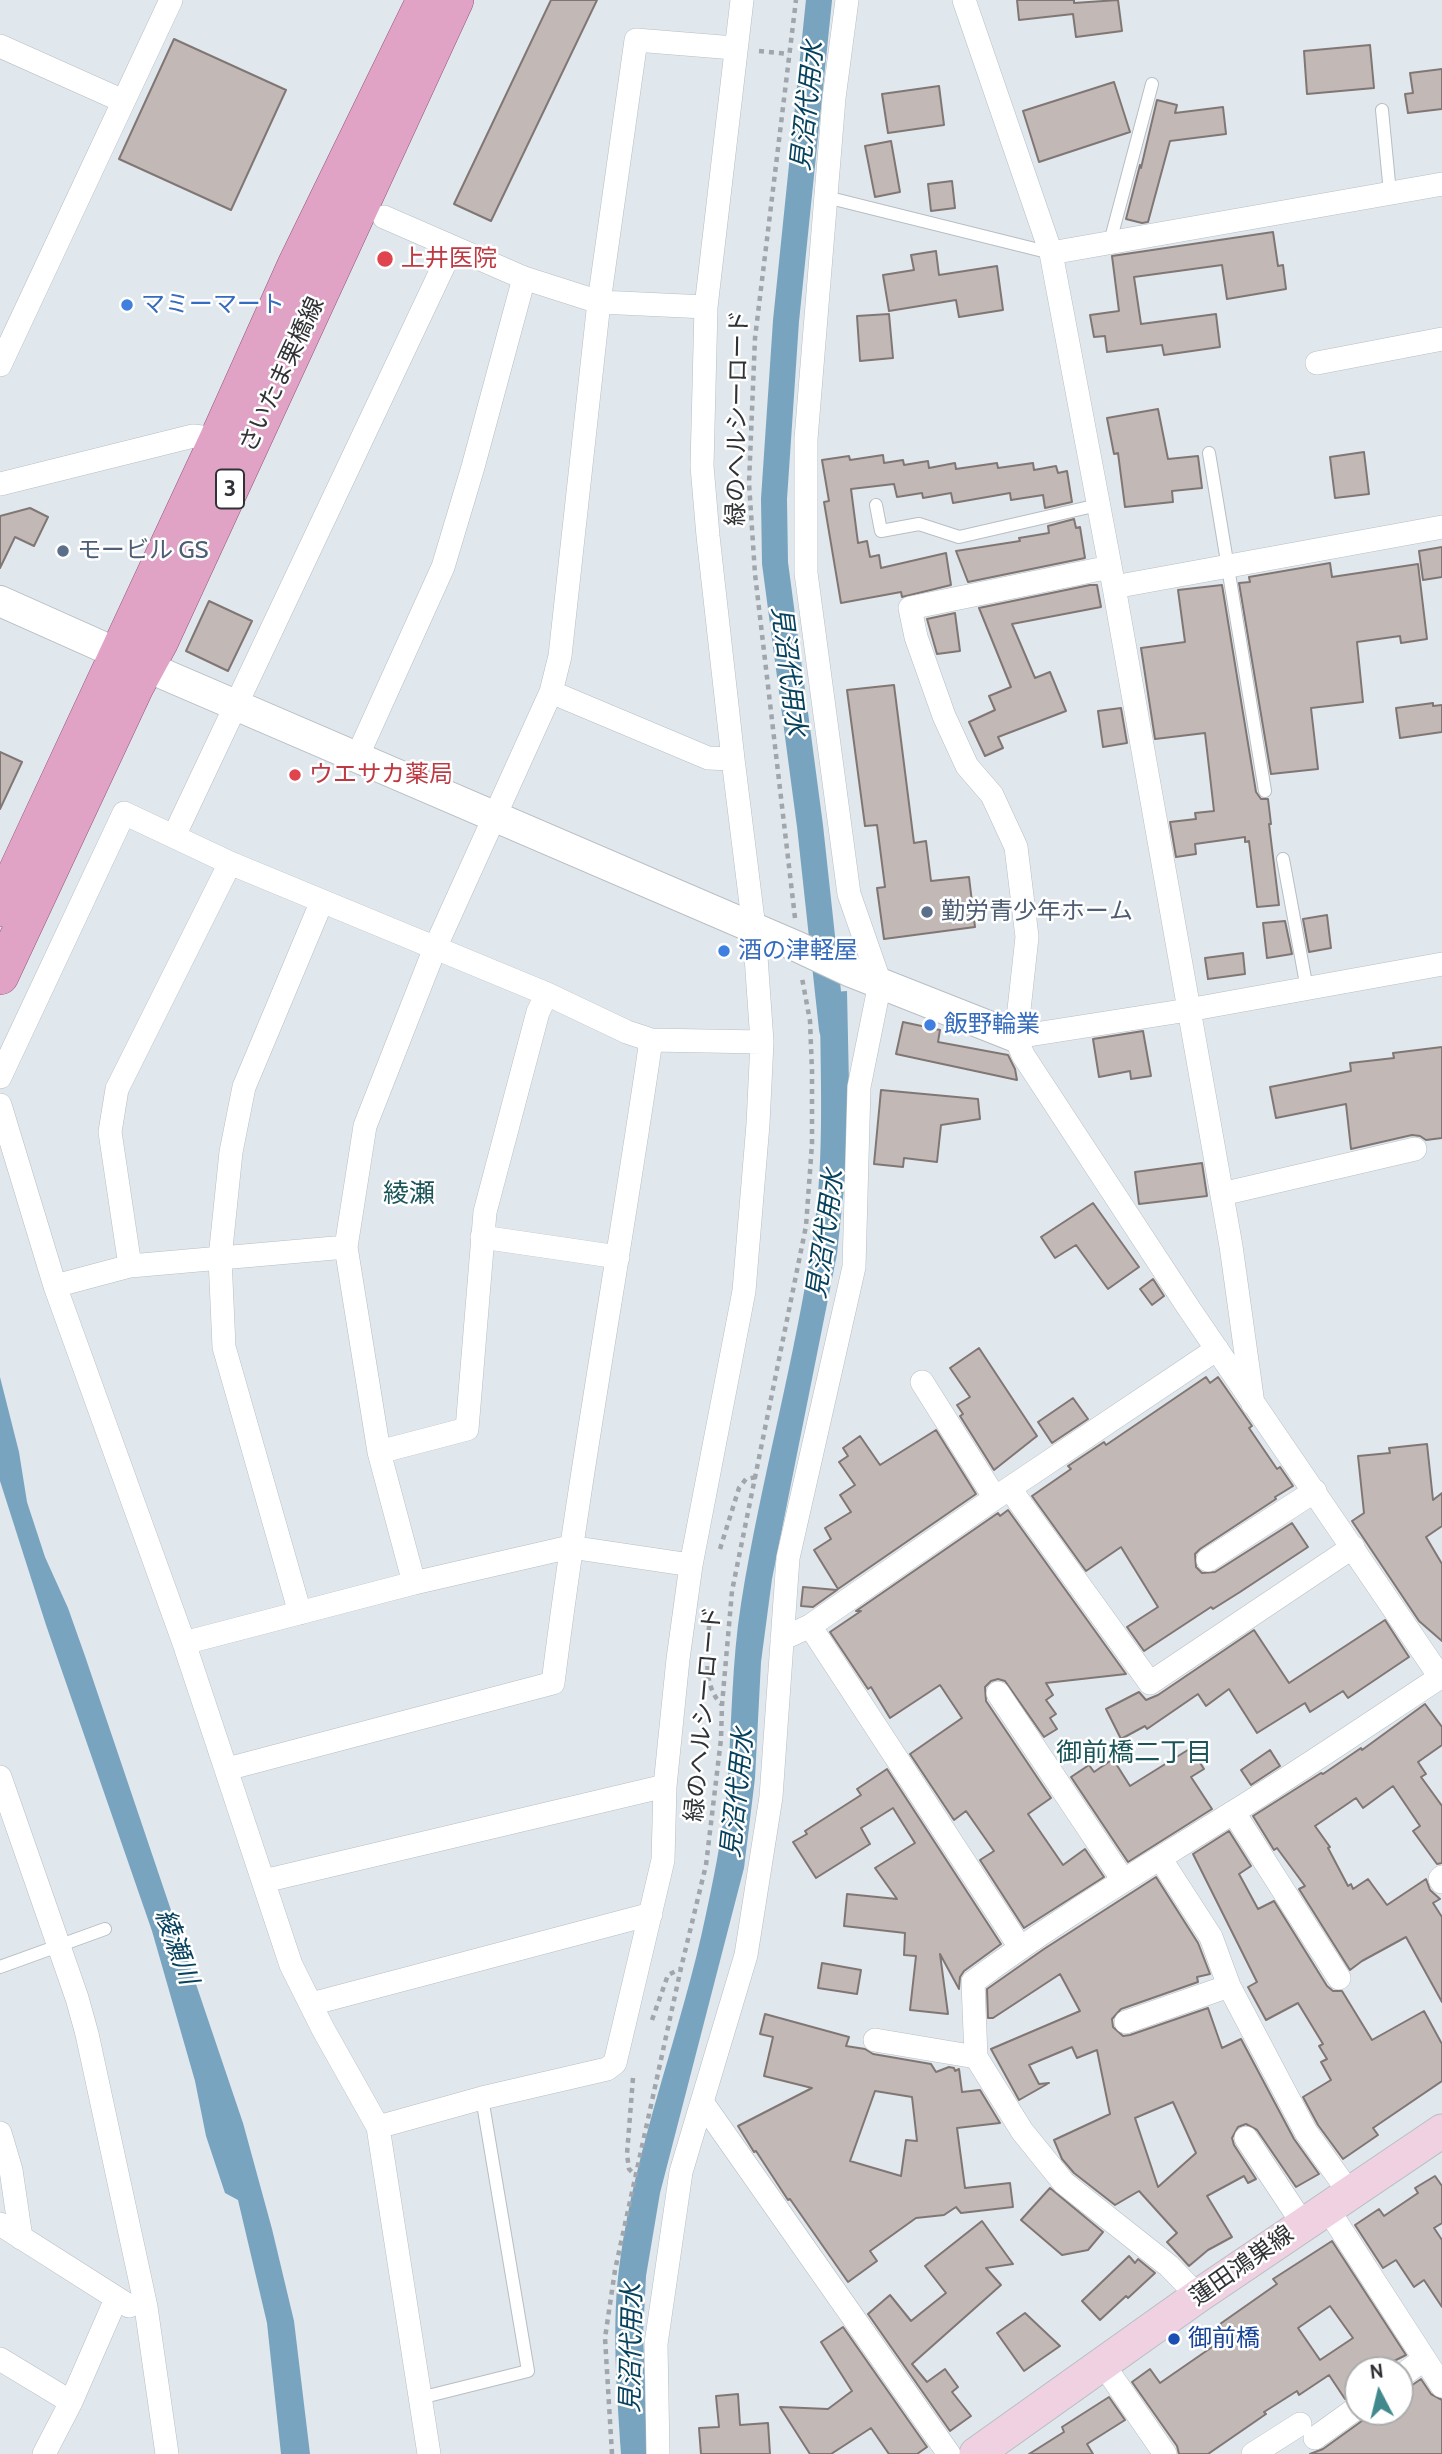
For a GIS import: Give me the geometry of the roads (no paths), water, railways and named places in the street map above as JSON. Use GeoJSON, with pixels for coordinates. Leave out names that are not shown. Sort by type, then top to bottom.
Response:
{"type":"FeatureCollection","features":[{"type":"Feature","properties":{"kind":"main road","name":"さいたま栗橋線"},"geometry":{"type":"LineString","coordinates":[[0,976],[135,687],[132,660],[218,439],[296,265],[425,0]]}},
{"type":"Feature","properties":{"kind":"main road","name":"さいたま栗橋線"},"geometry":{"type":"LineString","coordinates":[[0,908],[132,660],[455,0]]}},
{"type":"Feature","properties":{"kind":"main road","name":"蓮田鴻巣線"},"geometry":{"type":"LineString","coordinates":[[976,2454],[1198,2296],[1442,2131]]}},
{"type":"Feature","properties":{"kind":"street"},"geometry":{"type":"LineString","coordinates":[[0,365],[171,0]]}},
{"type":"Feature","properties":{"kind":"street"},"geometry":{"type":"LineString","coordinates":[[378,2127],[482,2098],[607,2069],[615,2063],[663,1860],[665,1786],[691,1565],[744,1291],[762,1042],[754,928],[702,466],[706,307],[734,48],[742,0]]}},
{"type":"Feature","properties":{"kind":"street"},"geometry":{"type":"LineString","coordinates":[[658,2454],[656,2344],[681,2172],[746,1955],[771,1797],[788,1558],[854,1267],[859,1087],[880,982],[849,894],[806,573],[806,439],[834,98],[847,0]]}},
{"type":"Feature","properties":{"kind":"street"},"geometry":{"type":"LineString","coordinates":[[964,0],[1051,253],[1222,1194],[1253,1404]]}},
{"type":"Feature","properties":{"kind":"street"},"geometry":{"type":"LineString","coordinates":[[414,1583],[379,1452],[346,1247],[365,1126],[435,948],[551,692],[559,656],[599,302],[636,40],[734,48]]}},
{"type":"Feature","properties":{"kind":"street"},"geometry":{"type":"LineString","coordinates":[[0,46],[123,101]]}},
{"type":"Feature","properties":{"kind":"street"},"geometry":{"type":"LineString","coordinates":[[1051,253],[1442,184]]}},
{"type":"Feature","properties":{"kind":"street"},"geometry":{"type":"LineString","coordinates":[[384,217],[524,278],[599,302],[706,307]]}},
{"type":"Feature","properties":{"kind":"street"},"geometry":{"type":"LineString","coordinates":[[174,836],[452,248]]}},
{"type":"Feature","properties":{"kind":"street"},"geometry":{"type":"LineString","coordinates":[[357,757],[443,566],[524,278]]}},
{"type":"Feature","properties":{"kind":"street"},"geometry":{"type":"LineString","coordinates":[[1317,363],[1442,339]]}},
{"type":"Feature","properties":{"kind":"street"},"geometry":{"type":"LineString","coordinates":[[0,484],[193,436],[218,439]]}},
{"type":"Feature","properties":{"kind":"street"},"geometry":{"type":"LineString","coordinates":[[1198,2296],[1169,2266],[1064,2183],[1022,2131],[976,2057],[973,1982],[1020,1947],[1123,1880],[1234,1813],[1442,1673],[1434,1668],[1253,1404],[1023,1055],[1016,1037],[1027,937],[1016,847],[992,795],[967,766],[944,716],[916,637],[909,608],[1112,577],[1228,566],[1442,527]]}},
{"type":"Feature","properties":{"kind":"street"},"geometry":{"type":"LineString","coordinates":[[0,601],[754,928],[804,963],[849,971],[1016,1037],[1188,1010],[1442,964]]}},
{"type":"Feature","properties":{"kind":"street"},"geometry":{"type":"LineString","coordinates":[[551,692],[708,758],[733,759]]}},
{"type":"Feature","properties":{"kind":"street"},"geometry":{"type":"LineString","coordinates":[[0,1077],[124,813],[230,863],[547,994],[627,1032],[651,1040],[762,1042]]}},
{"type":"Feature","properties":{"kind":"street"},"geometry":{"type":"LineString","coordinates":[[130,1266],[110,1132],[117,1089],[230,863]]}},
{"type":"Feature","properties":{"kind":"street"},"geometry":{"type":"LineString","coordinates":[[300,1613],[224,1347],[220,1258],[231,1152],[244,1087],[322,901]]}},
{"type":"Feature","properties":{"kind":"street"},"geometry":{"type":"LineString","coordinates":[[379,1452],[467,1429],[485,1212],[538,1012],[547,994]]}},
{"type":"Feature","properties":{"kind":"street"},"geometry":{"type":"LineString","coordinates":[[227,1769],[553,1683],[570,1547],[651,1040]]}},
{"type":"Feature","properties":{"kind":"street"},"geometry":{"type":"LineString","coordinates":[[0,1105],[55,1286],[184,1643],[292,1965],[378,2127],[429,2454]]}},
{"type":"Feature","properties":{"kind":"street"},"geometry":{"type":"LineString","coordinates":[[1222,1194],[1415,1149]]}},
{"type":"Feature","properties":{"kind":"street"},"geometry":{"type":"LineString","coordinates":[[482,1237],[618,1257]]}},
{"type":"Feature","properties":{"kind":"street"},"geometry":{"type":"LineString","coordinates":[[55,1286],[130,1266],[346,1247]]}},
{"type":"Feature","properties":{"kind":"street"},"geometry":{"type":"LineString","coordinates":[[782,1639],[810,1626],[1217,1349]]}},
{"type":"Feature","properties":{"kind":"street"},"geometry":{"type":"LineString","coordinates":[[922,1382],[1003,1493],[1150,1683],[1353,1547]]}},
{"type":"Feature","properties":{"kind":"street"},"geometry":{"type":"LineString","coordinates":[[1208,1560],[1315,1491]]}},
{"type":"Feature","properties":{"kind":"street"},"geometry":{"type":"LineString","coordinates":[[184,1643],[414,1583],[570,1547],[691,1565]]}},
{"type":"Feature","properties":{"kind":"street"},"geometry":{"type":"LineString","coordinates":[[810,1626],[1020,1947]]}},
{"type":"Feature","properties":{"kind":"street"},"geometry":{"type":"LineString","coordinates":[[998,1693],[1123,1880]]}},
{"type":"Feature","properties":{"kind":"street"},"geometry":{"type":"LineString","coordinates":[[0,1777],[77,1998],[86,2034],[146,2307],[167,2454]]}},
{"type":"Feature","properties":{"kind":"street"},"geometry":{"type":"LineString","coordinates":[[264,1881],[665,1786]]}},
{"type":"Feature","properties":{"kind":"street"},"geometry":{"type":"LineString","coordinates":[[1234,1813],[1339,1978]]}},
{"type":"Feature","properties":{"kind":"street"},"geometry":{"type":"LineString","coordinates":[[1160,1858],[1211,1937],[1229,1986],[1306,2133],[1326,2208]]}},
{"type":"Feature","properties":{"kind":"street"},"geometry":{"type":"LineString","coordinates":[[311,2004],[651,1914]]}},
{"type":"Feature","properties":{"kind":"street"},"geometry":{"type":"LineString","coordinates":[[1126,2022],[1229,1986]]}},
{"type":"Feature","properties":{"kind":"street"},"geometry":{"type":"LineString","coordinates":[[875,2040],[976,2057]]}},
{"type":"Feature","properties":{"kind":"street"},"geometry":{"type":"LineString","coordinates":[[702,2102],[949,2454]]}},
{"type":"Feature","properties":{"kind":"street"},"geometry":{"type":"LineString","coordinates":[[0,2133],[11,2170],[21,2238]]}},
{"type":"Feature","properties":{"kind":"street"},"geometry":{"type":"LineString","coordinates":[[1246,2138],[1326,2208],[1442,2386]]}},
{"type":"Feature","properties":{"kind":"street"},"geometry":{"type":"LineString","coordinates":[[0,2224],[116,2300],[130,2306],[146,2307]]}},
{"type":"Feature","properties":{"kind":"street"},"geometry":{"type":"LineString","coordinates":[[44,2454],[71,2402],[116,2300]]}},
{"type":"Feature","properties":{"kind":"street"},"geometry":{"type":"LineString","coordinates":[[0,2359],[71,2402]]}},
{"type":"Feature","properties":{"kind":"street"},"geometry":{"type":"LineString","coordinates":[[1414,2366],[1424,2359]]}},
{"type":"Feature","properties":{"kind":"street"},"geometry":{"type":"LineString","coordinates":[[1103,2364],[1165,2454]]}},
{"type":"Feature","properties":{"kind":"street"},"geometry":{"type":"LineString","coordinates":[[1253,2454],[1344,2414]]}},
{"type":"Feature","properties":{"kind":"lane"},"geometry":{"type":"LineString","coordinates":[[1110,242],[1152,84]]}},
{"type":"Feature","properties":{"kind":"lane"},"geometry":{"type":"LineString","coordinates":[[1382,110],[1390,193]]}},
{"type":"Feature","properties":{"kind":"lane"},"geometry":{"type":"LineString","coordinates":[[826,197],[1051,253]]}},
{"type":"Feature","properties":{"kind":"lane"},"geometry":{"type":"LineString","coordinates":[[1209,453],[1265,791]]}},
{"type":"Feature","properties":{"kind":"lane"},"geometry":{"type":"LineString","coordinates":[[876,505],[881,531],[919,524],[959,537],[1097,505]]}},
{"type":"Feature","properties":{"kind":"lane"},"geometry":{"type":"LineString","coordinates":[[1283,859],[1307,989]]}},
{"type":"Feature","properties":{"kind":"lane"},"geometry":{"type":"LineString","coordinates":[[0,1967],[105,1929]]}},
{"type":"Feature","properties":{"kind":"lane"},"geometry":{"type":"LineString","coordinates":[[420,2398],[528,2371],[482,2098]]}},
{"type":"Feature","properties":{"kind":"water"},"geometry":{"type":"Polygon","coordinates":[[[847,991],[850,1132],[837,1254],[772,1579],[761,1662],[755,1778],[744,1868],[660,2193],[646,2276],[643,2335],[648,2454],[621,2454],[615,2333],[620,2261],[637,2173],[685,2001],[720,1844],[727,1792],[734,1668],[741,1604],[798,1325],[814,1231],[821,1142],[820,993],[847,991]]]}},
{"type":"Feature","properties":{"kind":"water","name":"綾瀬川"},"geometry":{"type":"Polygon","coordinates":[[[0,1377],[19,1452],[27,1502],[45,1557],[68,1608],[85,1656],[243,2123],[294,2321],[310,2454],[281,2454],[267,2323],[238,2200],[225,2193],[206,2136],[195,2081],[152,1931],[46,1625],[0,1481],[0,1377]]]}},
{"type":"Feature","properties":{"kind":"waterway","name":"見沼代用水"},"geometry":{"type":"LineString","coordinates":[[819,0],[786,321],[774,499],[775,563],[810,826],[832,1029]]}},
{"type":"Feature","properties":{"kind":"place","name":"上井医院"},"geometry":{"type":"Point","coordinates":[385,259]}},
{"type":"Feature","properties":{"kind":"place","name":"マミーマート"},"geometry":{"type":"Point","coordinates":[127,305]}},
{"type":"Feature","properties":{"kind":"place","name":"モービル GS"},"geometry":{"type":"Point","coordinates":[63,551]}},
{"type":"Feature","properties":{"kind":"place","name":"ウエサカ薬局"},"geometry":{"type":"Point","coordinates":[295,775]}},
{"type":"Feature","properties":{"kind":"place","name":"勤労青少年ホーム"},"geometry":{"type":"Point","coordinates":[927,912]}},
{"type":"Feature","properties":{"kind":"place","name":"酒の津軽屋"},"geometry":{"type":"Point","coordinates":[724,951]}},
{"type":"Feature","properties":{"kind":"place","name":"飯野輪業"},"geometry":{"type":"Point","coordinates":[930,1025]}},
{"type":"Feature","properties":{"kind":"place","name":"御前橋"},"geometry":{"type":"Point","coordinates":[1174,2339]}},
{"type":"Feature","properties":{"kind":"district","name":"綾瀬"},"geometry":{"type":"Point","coordinates":[409,1194]}},
{"type":"Feature","properties":{"kind":"district","name":"御前橋二丁目"},"geometry":{"type":"Point","coordinates":[1134,1753]}}]}
